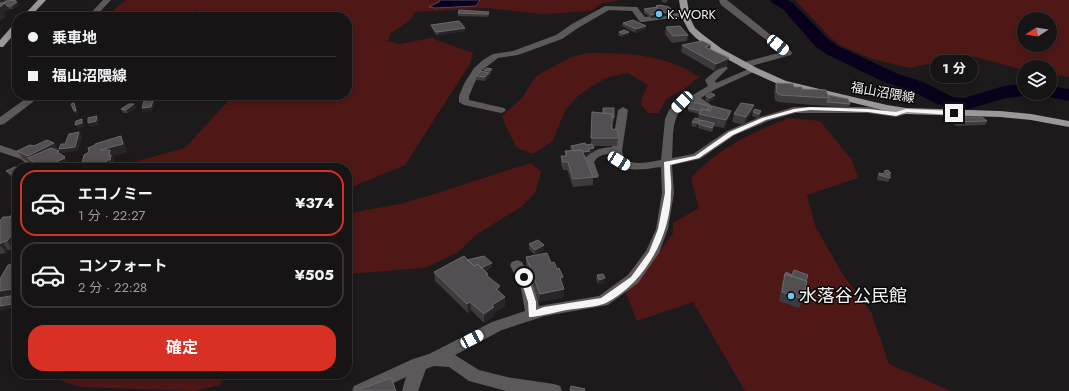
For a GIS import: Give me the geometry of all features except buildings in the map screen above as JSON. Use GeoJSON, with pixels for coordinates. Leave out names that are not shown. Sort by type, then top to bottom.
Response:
{"type":"FeatureCollection","features":[{"type":"Feature","properties":{"kind":"main road"},"geometry":{"type":"LineString","coordinates":[[31,12],[42,0]]}},
{"type":"Feature","properties":{"kind":"main road","name":"福山沼隈線"},"geometry":{"type":"LineString","coordinates":[[683,0],[685,16],[692,29],[698,36],[719,51],[744,65],[783,83],[824,94],[906,111],[1000,114],[1031,117],[1069,124]]}},
{"type":"Feature","properties":{"kind":"main road"},"geometry":{"type":"LineString","coordinates":[[0,45],[12,32]]}},
{"type":"Feature","properties":{"kind":"street"},"geometry":{"type":"LineString","coordinates":[[96,12],[107,0]]}},
{"type":"Feature","properties":{"kind":"street"},"geometry":{"type":"LineString","coordinates":[[723,0],[724,3],[788,53],[744,65]]}},
{"type":"Feature","properties":{"kind":"street"},"geometry":{"type":"LineString","coordinates":[[502,110],[464,102],[464,96],[469,84],[478,70],[486,62],[496,56],[515,53],[559,36],[608,8],[634,9],[643,20],[685,16]]}},
{"type":"Feature","properties":{"kind":"street"},"geometry":{"type":"LineString","coordinates":[[644,24],[685,16]]}},
{"type":"Feature","properties":{"kind":"street"},"geometry":{"type":"LineString","coordinates":[[713,87],[710,80],[724,68]]}},
{"type":"Feature","properties":{"kind":"street"},"geometry":{"type":"LineString","coordinates":[[360,391],[419,364],[434,359],[497,326],[544,310],[604,301],[633,279],[652,253],[662,229],[668,193],[666,163],[670,119],[674,110],[682,102],[694,98],[713,87],[754,70]]}},
{"type":"Feature","properties":{"kind":"street"},"geometry":{"type":"LineString","coordinates":[[694,98],[711,109]]}},
{"type":"Feature","properties":{"kind":"street"},"geometry":{"type":"LineString","coordinates":[[0,122],[30,100]]}},
{"type":"Feature","properties":{"kind":"street"},"geometry":{"type":"LineString","coordinates":[[623,110],[617,151],[619,161],[627,166],[634,167],[696,157],[731,133],[764,119],[794,110],[868,110],[896,114],[906,111]]}},
{"type":"Feature","properties":{"kind":"street"},"geometry":{"type":"LineString","coordinates":[[0,148],[25,157],[32,163]]}},
{"type":"Feature","properties":{"kind":"street"},"geometry":{"type":"LineString","coordinates":[[593,176],[588,162],[590,157],[597,153],[609,150],[617,151]]}},
{"type":"Feature","properties":{"kind":"street"},"geometry":{"type":"LineString","coordinates":[[517,265],[529,289],[532,302],[532,314]]}},
{"type":"Feature","properties":{"kind":"street"},"geometry":{"type":"LineString","coordinates":[[434,359],[452,361],[475,376],[507,384],[554,391]]}},
{"type":"Feature","properties":{"kind":"street"},"geometry":{"type":"LineString","coordinates":[[410,391],[419,364]]}},
{"type":"Feature","properties":{"kind":"shaded area"},"geometry":{"type":"Polygon","coordinates":[[[126,0],[621,0],[603,3],[591,11],[542,14],[487,8],[415,12],[409,21],[391,33],[388,41],[399,44],[431,38],[473,53],[471,62],[405,165],[352,187],[352,163],[130,163],[185,148],[229,100],[352,100],[352,12],[200,12],[196,10],[188,12],[114,12],[114,9],[126,0]]]}},
{"type":"Feature","properties":{"kind":"shaded area"},"geometry":{"type":"Polygon","coordinates":[[[440,0],[480,0],[476,6],[429,7],[440,0]]]}},
{"type":"Feature","properties":{"kind":"shaded area"},"geometry":{"type":"Polygon","coordinates":[[[797,0],[1069,0],[1069,77],[1057,75],[1057,60],[1017,60],[1017,68],[967,55],[910,68],[872,59],[840,45],[829,36],[796,1],[797,0]]]}},
{"type":"Feature","properties":{"kind":"shaded area"},"geometry":{"type":"Polygon","coordinates":[[[588,53],[646,56],[660,59],[686,69],[699,77],[687,87],[666,99],[659,113],[648,113],[641,105],[642,97],[648,85],[628,73],[609,77],[595,84],[578,96],[565,110],[553,141],[533,154],[517,148],[502,116],[522,98],[536,76],[571,57],[588,53]]]}},
{"type":"Feature","properties":{"kind":"shaded area"},"geometry":{"type":"Polygon","coordinates":[[[789,118],[820,121],[852,160],[858,178],[807,195],[815,226],[842,273],[871,312],[889,364],[951,391],[745,391],[693,302],[637,321],[625,291],[637,283],[673,233],[673,223],[699,208],[691,178],[712,158],[736,142],[789,118]]]}},
{"type":"Feature","properties":{"kind":"shaded area"},"geometry":{"type":"Polygon","coordinates":[[[531,163],[541,172],[535,193],[521,207],[477,234],[457,253],[424,268],[352,274],[352,214],[404,203],[531,163]]]}},
{"type":"Feature","properties":{"kind":"shaded area"},"geometry":{"type":"Polygon","coordinates":[[[57,379],[223,379],[219,385],[195,391],[80,387],[57,379]]]}},
{"type":"Feature","properties":{"kind":"waterway"},"geometry":{"type":"LineString","coordinates":[[777,0],[788,6],[821,42],[832,50],[891,78],[916,86],[946,101],[965,104],[1004,92],[1017,91]]}},
{"type":"Feature","properties":{"kind":"waterway"},"geometry":{"type":"LineString","coordinates":[[1057,93],[1069,95]]}},
{"type":"Feature","properties":{"kind":"place","name":"K.WORK"},"geometry":{"type":"Point","coordinates":[659,14]}},
{"type":"Feature","properties":{"kind":"place","name":"水落谷公民館"},"geometry":{"type":"Point","coordinates":[791,296]}},
{"type":"Feature","properties":{"kind":"route"},"geometry":{"type":"LineString","coordinates":[[524,277],[532,302],[532,314],[544,310],[604,301],[633,279],[652,253],[662,229],[668,193],[666,163],[696,157],[731,133],[764,119],[794,110],[810,109],[868,110],[896,114],[906,111],[954,113]]}}]}
